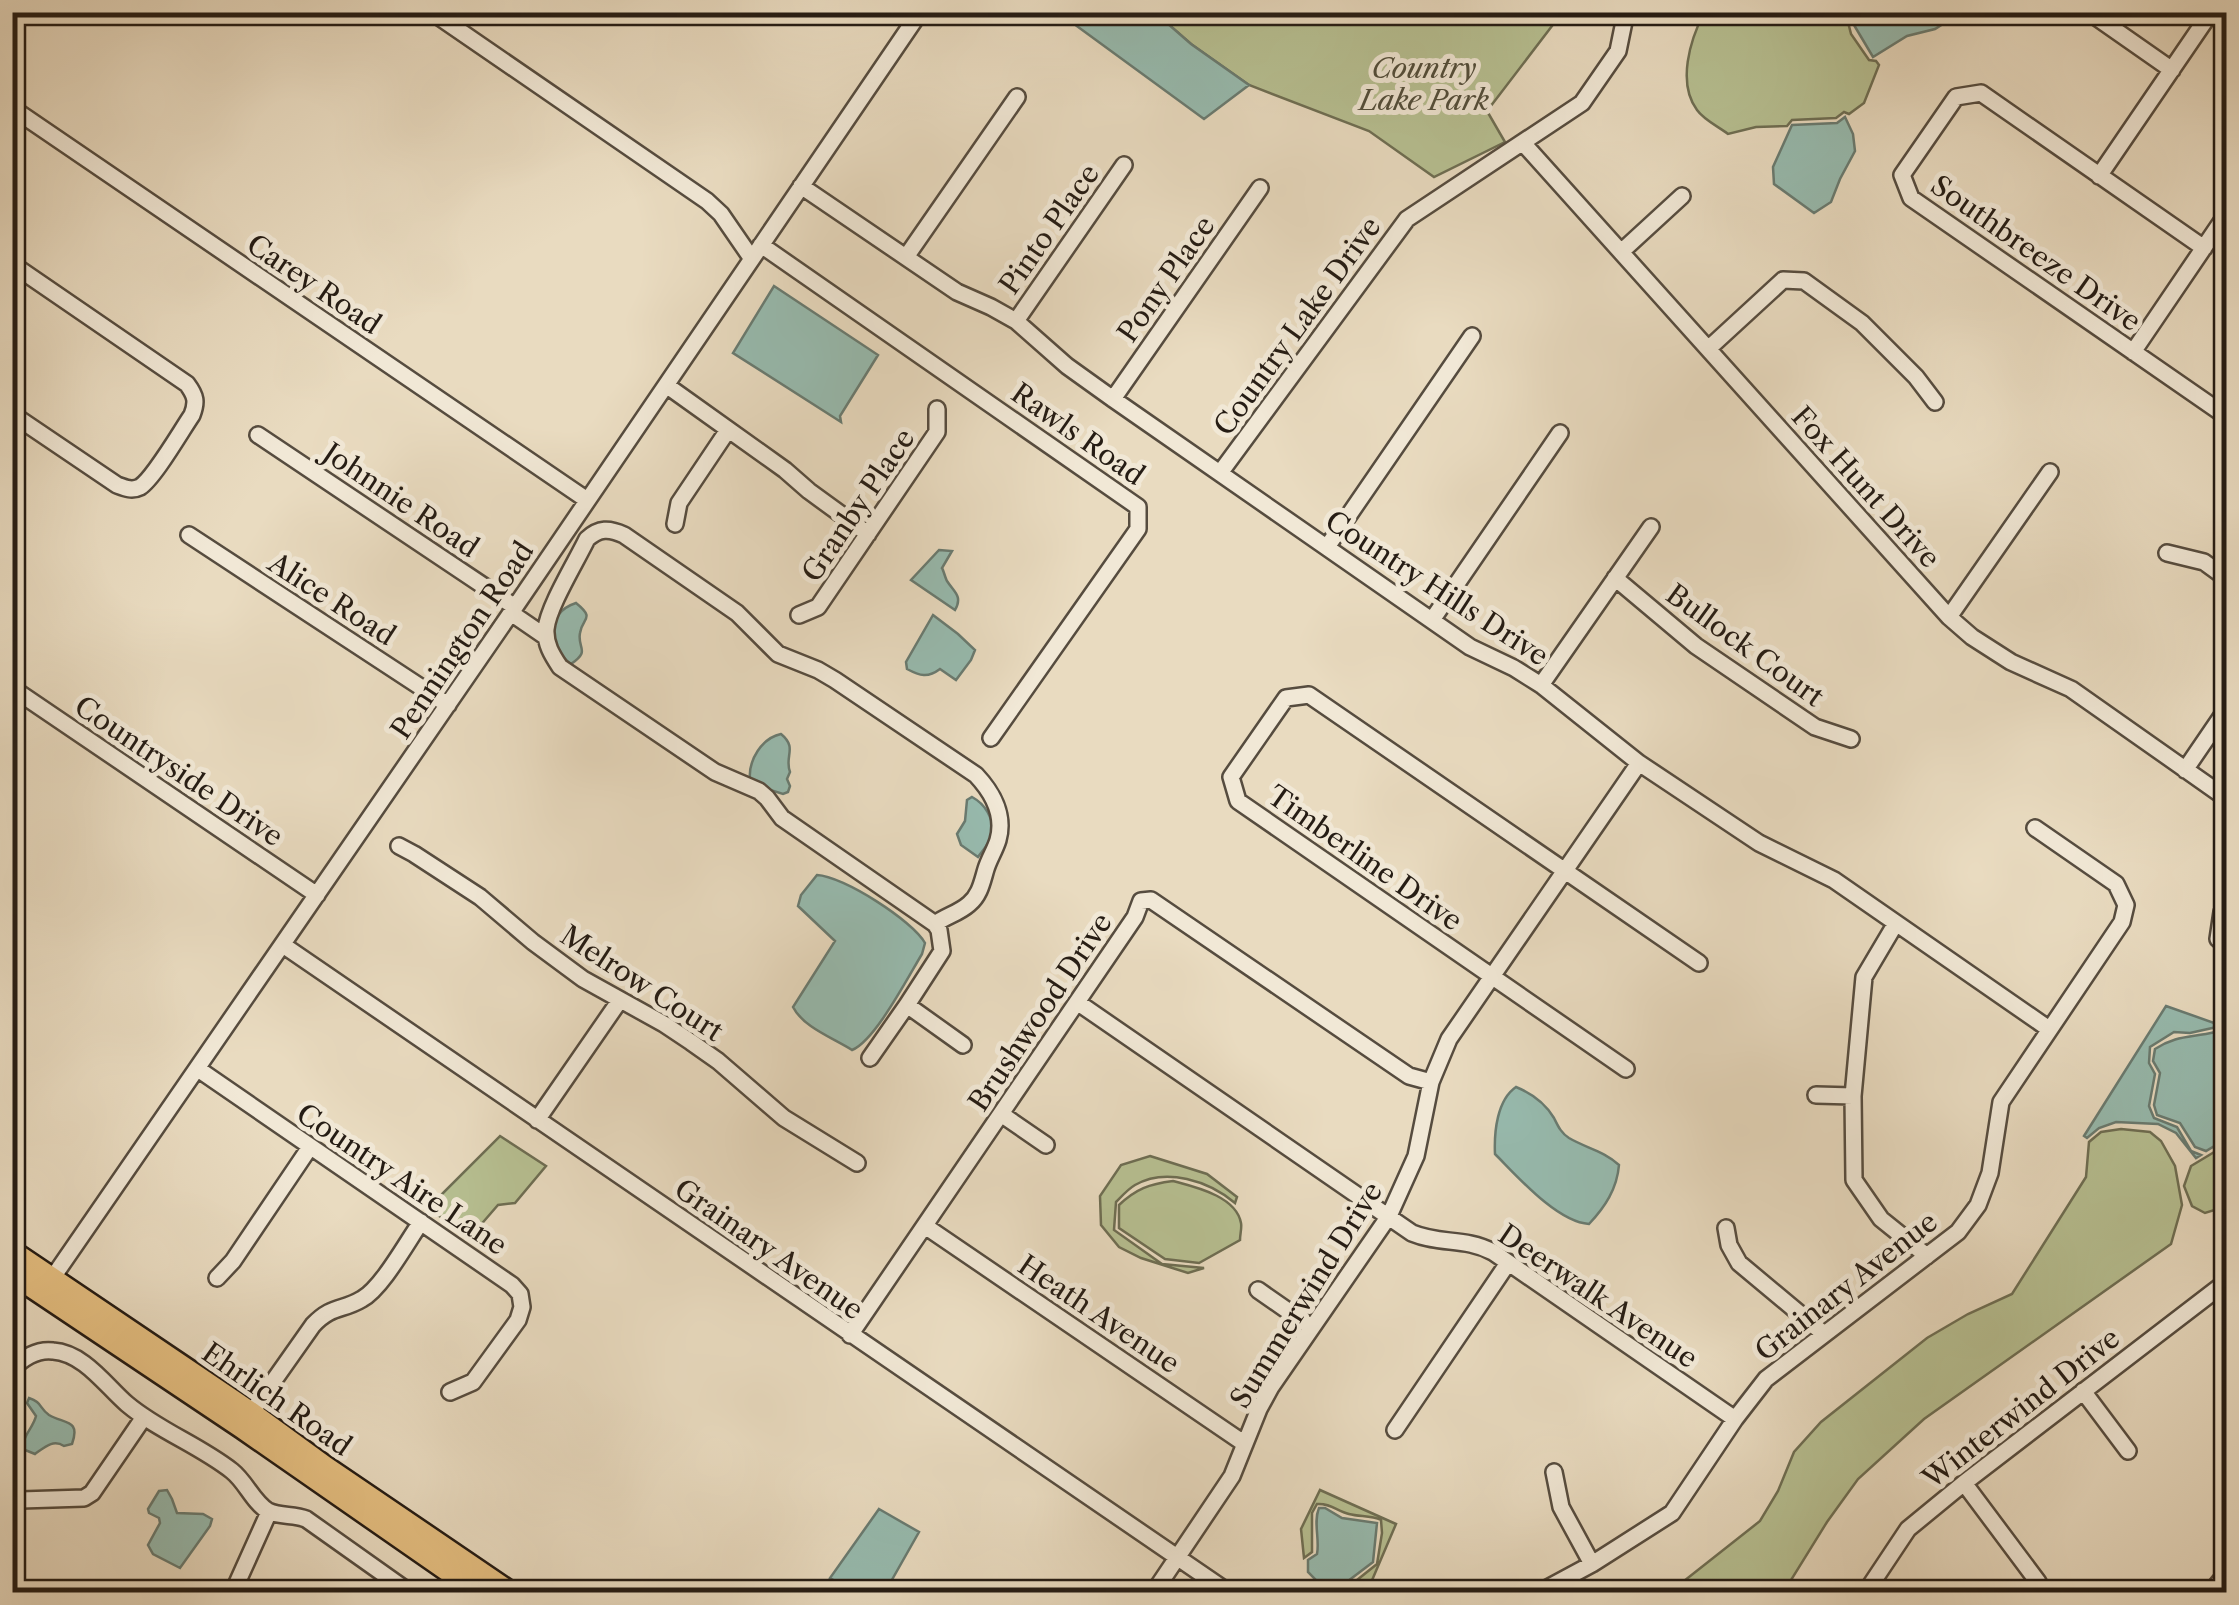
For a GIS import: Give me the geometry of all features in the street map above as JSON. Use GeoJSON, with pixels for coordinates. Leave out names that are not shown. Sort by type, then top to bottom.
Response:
{"type":"FeatureCollection","features":[{"type":"Feature","properties":{"kind":"main road","name":"Ehrlich Road"},"geometry":{"type":"LineString","coordinates":[[12,1251],[47,1285],[246,1420],[478,1592]]}},
{"type":"Feature","properties":{"kind":"main road","name":"Ehrlich Road"},"geometry":{"type":"LineString","coordinates":[[12,1274],[47,1285]]}},
{"type":"Feature","properties":{"kind":"main road","name":"Ehrlich Road"},"geometry":{"type":"LineString","coordinates":[[246,1420],[326,1467],[504,1591]]}},
{"type":"Feature","properties":{"kind":"street"},"geometry":{"type":"LineString","coordinates":[[432,12],[707,200],[752,259]]}},
{"type":"Feature","properties":{"kind":"street","name":"Pennington Road"},"geometry":{"type":"LineString","coordinates":[[47,1285],[920,12]]}},
{"type":"Feature","properties":{"kind":"street","name":"Country Lake Drive"},"geometry":{"type":"LineString","coordinates":[[1220,474],[1407,219],[1582,103],[1618,51],[1626,12]]}},
{"type":"Feature","properties":{"kind":"street"},"geometry":{"type":"LineString","coordinates":[[2089,12],[2172,70]]}},
{"type":"Feature","properties":{"kind":"street"},"geometry":{"type":"LineString","coordinates":[[2100,176],[2210,12]]}},
{"type":"Feature","properties":{"kind":"street","name":"Southbreeze Drive"},"geometry":{"type":"LineString","coordinates":[[2204,248],[1981,92],[1956,96],[1902,175],[1911,198],[2226,416]]}},
{"type":"Feature","properties":{"kind":"street"},"geometry":{"type":"LineString","coordinates":[[906,256],[1017,97]]}},
{"type":"Feature","properties":{"kind":"street","name":"Carey Road"},"geometry":{"type":"LineString","coordinates":[[12,108],[587,500]]}},
{"type":"Feature","properties":{"kind":"street","name":"Fox Hunt Drive"},"geometry":{"type":"LineString","coordinates":[[1523,143],[1949,617],[2011,662],[2071,689],[2226,798]]}},
{"type":"Feature","properties":{"kind":"street","name":"Pinto Place"},"geometry":{"type":"LineString","coordinates":[[1016,321],[1124,166]]}},
{"type":"Feature","properties":{"kind":"street","name":"Country Hills Drive"},"geometry":{"type":"LineString","coordinates":[[801,186],[957,292],[1016,321],[1066,366],[1470,647],[1541,686],[1639,763],[1759,843],[1834,880],[2048,1028]]}},
{"type":"Feature","properties":{"kind":"street","name":"Pony Place"},"geometry":{"type":"LineString","coordinates":[[1113,399],[1260,188]]}},
{"type":"Feature","properties":{"kind":"street"},"geometry":{"type":"LineString","coordinates":[[1621,252],[1682,196]]}},
{"type":"Feature","properties":{"kind":"street"},"geometry":{"type":"LineString","coordinates":[[2133,352],[2226,215]]}},
{"type":"Feature","properties":{"kind":"street","name":"Rawls Road"},"geometry":{"type":"LineString","coordinates":[[761,244],[1138,506],[1138,529],[991,738]]}},
{"type":"Feature","properties":{"kind":"street"},"geometry":{"type":"LineString","coordinates":[[12,264],[188,384],[196,395],[196,405],[150,477],[130,490],[117,486],[12,414]]}},
{"type":"Feature","properties":{"kind":"street"},"geometry":{"type":"LineString","coordinates":[[1708,348],[1783,280],[1804,282],[1862,322],[1935,402]]}},
{"type":"Feature","properties":{"kind":"street"},"geometry":{"type":"LineString","coordinates":[[1327,548],[1472,336]]}},
{"type":"Feature","properties":{"kind":"street"},"geometry":{"type":"LineString","coordinates":[[666,385],[868,534]]}},
{"type":"Feature","properties":{"kind":"street","name":"Granby Place"},"geometry":{"type":"LineString","coordinates":[[798,616],[818,607],[937,432],[937,409]]}},
{"type":"Feature","properties":{"kind":"street"},"geometry":{"type":"LineString","coordinates":[[675,524],[680,502],[728,430]]}},
{"type":"Feature","properties":{"kind":"street"},"geometry":{"type":"LineString","coordinates":[[1432,620],[1560,433]]}},
{"type":"Feature","properties":{"kind":"street","name":"Johnnie Road"},"geometry":{"type":"LineString","coordinates":[[258,436],[516,606]]}},
{"type":"Feature","properties":{"kind":"street"},"geometry":{"type":"LineString","coordinates":[[1949,617],[2050,472]]}},
{"type":"Feature","properties":{"kind":"street"},"geometry":{"type":"LineString","coordinates":[[1541,686],[1651,527]]}},
{"type":"Feature","properties":{"kind":"street"},"geometry":{"type":"LineString","coordinates":[[870,1058],[942,950],[940,930],[782,818],[759,791],[715,772],[560,666],[550,654],[546,636],[549,616],[587,540],[595,532],[615,530],[738,613],[778,654],[835,680],[976,775],[986,786],[994,799],[1000,827],[998,840],[976,897],[967,907],[935,924]]}},
{"type":"Feature","properties":{"kind":"street","name":"Alice Road"},"geometry":{"type":"LineString","coordinates":[[189,535],[448,705]]}},
{"type":"Feature","properties":{"kind":"street"},"geometry":{"type":"LineString","coordinates":[[2167,554],[2204,562],[2226,578]]}},
{"type":"Feature","properties":{"kind":"street","name":"Bullock Court"},"geometry":{"type":"LineString","coordinates":[[1615,578],[1696,646],[1800,717],[1815,727],[1851,739]]}},
{"type":"Feature","properties":{"kind":"street"},"geometry":{"type":"LineString","coordinates":[[516,606],[549,616]]}},
{"type":"Feature","properties":{"kind":"street"},"geometry":{"type":"LineString","coordinates":[[516,606],[546,636]]}},
{"type":"Feature","properties":{"kind":"street","name":"Countryside Drive"},"geometry":{"type":"LineString","coordinates":[[12,688],[317,895]]}},
{"type":"Feature","properties":{"kind":"street","name":"Timberline Drive"},"geometry":{"type":"LineString","coordinates":[[1626,1068],[1238,800],[1232,777],[1242,761],[1286,698],[1308,695],[1699,963]]}},
{"type":"Feature","properties":{"kind":"street"},"geometry":{"type":"LineString","coordinates":[[2185,770],[2226,710]]}},
{"type":"Feature","properties":{"kind":"street","name":"Summerwind Drive"},"geometry":{"type":"LineString","coordinates":[[1154,1592],[1232,1476],[1271,1386],[1388,1216],[1416,1156],[1431,1082],[1449,1039],[1639,763]]}},
{"type":"Feature","properties":{"kind":"street","name":"Grainary Avenue"},"geometry":{"type":"LineString","coordinates":[[1540,1592],[1672,1513],[1766,1379],[1958,1232],[1978,1205],[1990,1173],[2001,1102],[2122,922],[2126,905],[2116,884],[2034,828]]}},
{"type":"Feature","properties":{"kind":"street","name":"Melrow Court"},"geometry":{"type":"LineString","coordinates":[[398,846],[470,890],[552,957],[718,1061],[784,1118],[858,1163]]}},
{"type":"Feature","properties":{"kind":"street","name":"Brushwood Drive"},"geometry":{"type":"LineString","coordinates":[[850,1335],[1135,917],[1140,900],[1151,900],[1409,1076],[1431,1082]]}},
{"type":"Feature","properties":{"kind":"street"},"geometry":{"type":"LineString","coordinates":[[2218,939],[2226,905]]}},
{"type":"Feature","properties":{"kind":"street"},"geometry":{"type":"LineString","coordinates":[[1896,923],[1864,977],[1853,1096],[1854,1180],[1881,1219],[1927,1256]]}},
{"type":"Feature","properties":{"kind":"street","name":"Grainary Avenue"},"geometry":{"type":"LineString","coordinates":[[283,945],[1228,1592]]}},
{"type":"Feature","properties":{"kind":"street"},"geometry":{"type":"LineString","coordinates":[[537,1120],[620,1000]]}},
{"type":"Feature","properties":{"kind":"street","name":"Deerwalk Avenue"},"geometry":{"type":"LineString","coordinates":[[1076,1002],[1412,1232],[1426,1239],[1476,1243],[1735,1419]]}},
{"type":"Feature","properties":{"kind":"street"},"geometry":{"type":"LineString","coordinates":[[907,1005],[964,1045]]}},
{"type":"Feature","properties":{"kind":"street","name":"Country Aire Lane"},"geometry":{"type":"LineString","coordinates":[[198,1068],[512,1284],[520,1294],[518,1320],[474,1382],[450,1392]]}},
{"type":"Feature","properties":{"kind":"street"},"geometry":{"type":"LineString","coordinates":[[1816,1095],[1853,1096]]}},
{"type":"Feature","properties":{"kind":"street"},"geometry":{"type":"LineString","coordinates":[[1000,1114],[1046,1145]]}},
{"type":"Feature","properties":{"kind":"street"},"geometry":{"type":"LineString","coordinates":[[218,1278],[310,1147]]}},
{"type":"Feature","properties":{"kind":"street"},"geometry":{"type":"LineString","coordinates":[[246,1420],[313,1324],[335,1308],[366,1298],[421,1222]]}},
{"type":"Feature","properties":{"kind":"street","name":"Heath Avenue"},"geometry":{"type":"LineString","coordinates":[[924,1226],[1245,1444]]}},
{"type":"Feature","properties":{"kind":"street"},"geometry":{"type":"LineString","coordinates":[[1726,1228],[1729,1246],[1739,1262],[1824,1334]]}},
{"type":"Feature","properties":{"kind":"street"},"geometry":{"type":"LineString","coordinates":[[1395,1430],[1508,1263]]}},
{"type":"Feature","properties":{"kind":"street","name":"Winterwind Drive"},"geometry":{"type":"LineString","coordinates":[[1866,1592],[1908,1529],[2226,1282]]}},
{"type":"Feature","properties":{"kind":"street"},"geometry":{"type":"LineString","coordinates":[[1258,1290],[1311,1327]]}},
{"type":"Feature","properties":{"kind":"street"},"geometry":{"type":"LineString","coordinates":[[12,1370],[27,1356],[43,1352],[69,1356],[92,1370],[144,1417],[234,1472],[269,1512],[306,1519],[409,1592]]}},
{"type":"Feature","properties":{"kind":"street"},"geometry":{"type":"LineString","coordinates":[[2084,1391],[2128,1451]]}},
{"type":"Feature","properties":{"kind":"street"},"geometry":{"type":"LineString","coordinates":[[12,1494],[21,1500],[84,1498],[100,1484],[144,1417]]}},
{"type":"Feature","properties":{"kind":"street"},"geometry":{"type":"LineString","coordinates":[[1554,1472],[1560,1507],[1592,1564]]}},
{"type":"Feature","properties":{"kind":"street"},"geometry":{"type":"LineString","coordinates":[[1964,1483],[2038,1582]]}},
{"type":"Feature","properties":{"kind":"street"},"geometry":{"type":"LineString","coordinates":[[233,1592],[269,1512]]}},
{"type":"Feature","properties":{"kind":"street"},"geometry":{"type":"LineString","coordinates":[[2210,1592],[2226,1574]]}},
{"type":"Feature","properties":{"kind":"green space","name":"Country Lake Park"},"geometry":{"type":"Polygon","coordinates":[[[1158,13],[1556,13],[1555,22],[1487,111],[1505,142],[1434,177],[1369,131],[1249,85],[1191,44],[1158,13]]]}},
{"type":"Feature","properties":{"kind":"green space"},"geometry":{"type":"Polygon","coordinates":[[[1704,13],[1851,13],[1851,34],[1869,60],[1879,65],[1864,103],[1836,118],[1792,120],[1787,126],[1756,127],[1728,134],[1700,114],[1688,87],[1690,48],[1704,13]]]}},
{"type":"Feature","properties":{"kind":"green space"},"geometry":{"type":"Polygon","coordinates":[[[2101,1132],[2150,1132],[2161,1141],[2175,1166],[2182,1205],[2171,1244],[1924,1419],[1858,1479],[1788,1585],[1779,1592],[1670,1592],[1760,1521],[1794,1452],[1821,1422],[1927,1338],[2012,1294],[2086,1177],[2089,1142],[2101,1132]]]}},
{"type":"Feature","properties":{"kind":"green space"},"geometry":{"type":"Polygon","coordinates":[[[500,1136],[546,1166],[515,1203],[498,1205],[472,1235],[427,1209],[500,1136]]]}},
{"type":"Feature","properties":{"kind":"green space"},"geometry":{"type":"Polygon","coordinates":[[[2226,1145],[2226,1194],[2221,1208],[2205,1213],[2192,1206],[2184,1186],[2191,1166],[2226,1145]]]}},
{"type":"Feature","properties":{"kind":"green space"},"geometry":{"type":"Polygon","coordinates":[[[1150,1156],[1207,1174],[1237,1197],[1235,1203],[1200,1183],[1160,1177],[1132,1187],[1116,1202],[1114,1230],[1162,1264],[1204,1268],[1188,1273],[1141,1258],[1119,1247],[1101,1225],[1100,1196],[1121,1165],[1150,1156]]]}},
{"type":"Feature","properties":{"kind":"green space"},"geometry":{"type":"Polygon","coordinates":[[[1173,1181],[1213,1194],[1231,1206],[1241,1223],[1240,1240],[1199,1263],[1165,1259],[1119,1228],[1119,1205],[1125,1199],[1143,1188],[1173,1181]]]}},
{"type":"Feature","properties":{"kind":"green space"},"geometry":{"type":"Polygon","coordinates":[[[1320,1490],[1396,1524],[1367,1592],[1350,1592],[1352,1584],[1377,1564],[1381,1520],[1317,1504],[1312,1513],[1312,1552],[1304,1558],[1301,1529],[1320,1490]]]}},
{"type":"Feature","properties":{"kind":"water"},"geometry":{"type":"Polygon","coordinates":[[[1956,12],[1935,29],[1907,36],[1873,57],[1854,25],[1871,13],[1956,12]]]}},
{"type":"Feature","properties":{"kind":"water"},"geometry":{"type":"Polygon","coordinates":[[[1059,13],[1158,13],[1191,44],[1249,85],[1204,119],[1059,13]]]}},
{"type":"Feature","properties":{"kind":"water"},"geometry":{"type":"Polygon","coordinates":[[[1845,117],[1855,151],[1831,202],[1814,213],[1774,184],[1773,167],[1792,125],[1837,123],[1845,117]]]}},
{"type":"Feature","properties":{"kind":"water"},"geometry":{"type":"Polygon","coordinates":[[[774,286],[878,355],[840,416],[841,422],[733,353],[774,286]]]}},
{"type":"Feature","properties":{"kind":"water"},"geometry":{"type":"Polygon","coordinates":[[[939,550],[952,551],[942,568],[958,598],[955,610],[911,580],[939,550]]]}},
{"type":"Feature","properties":{"kind":"water"},"geometry":{"type":"Polygon","coordinates":[[[576,603],[587,616],[580,633],[582,652],[571,664],[557,649],[553,631],[559,614],[576,603]]]}},
{"type":"Feature","properties":{"kind":"water"},"geometry":{"type":"Polygon","coordinates":[[[933,615],[975,650],[956,680],[940,669],[924,675],[907,669],[906,662],[933,615]]]}},
{"type":"Feature","properties":{"kind":"water"},"geometry":{"type":"Polygon","coordinates":[[[781,734],[790,748],[790,786],[783,794],[750,780],[751,765],[758,751],[781,734]]]}},
{"type":"Feature","properties":{"kind":"water"},"geometry":{"type":"Polygon","coordinates":[[[972,797],[981,803],[992,822],[990,840],[978,857],[961,845],[957,834],[965,821],[967,800],[972,797]]]}},
{"type":"Feature","properties":{"kind":"water"},"geometry":{"type":"Polygon","coordinates":[[[817,875],[843,883],[876,901],[907,923],[925,943],[881,1022],[852,1050],[811,1026],[793,1007],[835,941],[798,906],[801,895],[817,875]]]}},
{"type":"Feature","properties":{"kind":"water"},"geometry":{"type":"Polygon","coordinates":[[[2166,1006],[2217,1024],[2226,1040],[2226,1066],[2217,1027],[2174,1032],[2150,1047],[2149,1063],[2155,1074],[2149,1106],[2154,1118],[2177,1127],[2191,1151],[2201,1155],[2196,1158],[2176,1133],[2158,1124],[2116,1122],[2087,1138],[2084,1136],[2166,1006]]]}},
{"type":"Feature","properties":{"kind":"water"},"geometry":{"type":"Polygon","coordinates":[[[2215,1032],[2226,1092],[2226,1139],[2206,1151],[2195,1147],[2180,1123],[2157,1115],[2154,1105],[2160,1073],[2153,1061],[2155,1049],[2163,1044],[2215,1032]]]}},
{"type":"Feature","properties":{"kind":"water"},"geometry":{"type":"Polygon","coordinates":[[[1516,1087],[1543,1103],[1566,1136],[1619,1165],[1609,1197],[1589,1224],[1551,1207],[1495,1154],[1501,1108],[1516,1087]]]}},
{"type":"Feature","properties":{"kind":"water"},"geometry":{"type":"Polygon","coordinates":[[[29,1398],[49,1415],[73,1426],[72,1444],[53,1444],[35,1454],[25,1450],[25,1437],[36,1416],[27,1403],[29,1398]]]}},
{"type":"Feature","properties":{"kind":"water"},"geometry":{"type":"Polygon","coordinates":[[[167,1490],[177,1513],[203,1514],[212,1519],[180,1568],[153,1554],[148,1545],[160,1523],[148,1509],[159,1491],[167,1490]]]}},
{"type":"Feature","properties":{"kind":"water"},"geometry":{"type":"Polygon","coordinates":[[[1319,1508],[1342,1518],[1377,1523],[1373,1562],[1348,1581],[1345,1592],[1318,1592],[1314,1587],[1316,1580],[1308,1572],[1308,1560],[1317,1554],[1319,1508]]]}},
{"type":"Feature","properties":{"kind":"water"},"geometry":{"type":"Polygon","coordinates":[[[879,1509],[919,1532],[885,1592],[854,1592],[830,1578],[879,1509]]]}}]}
